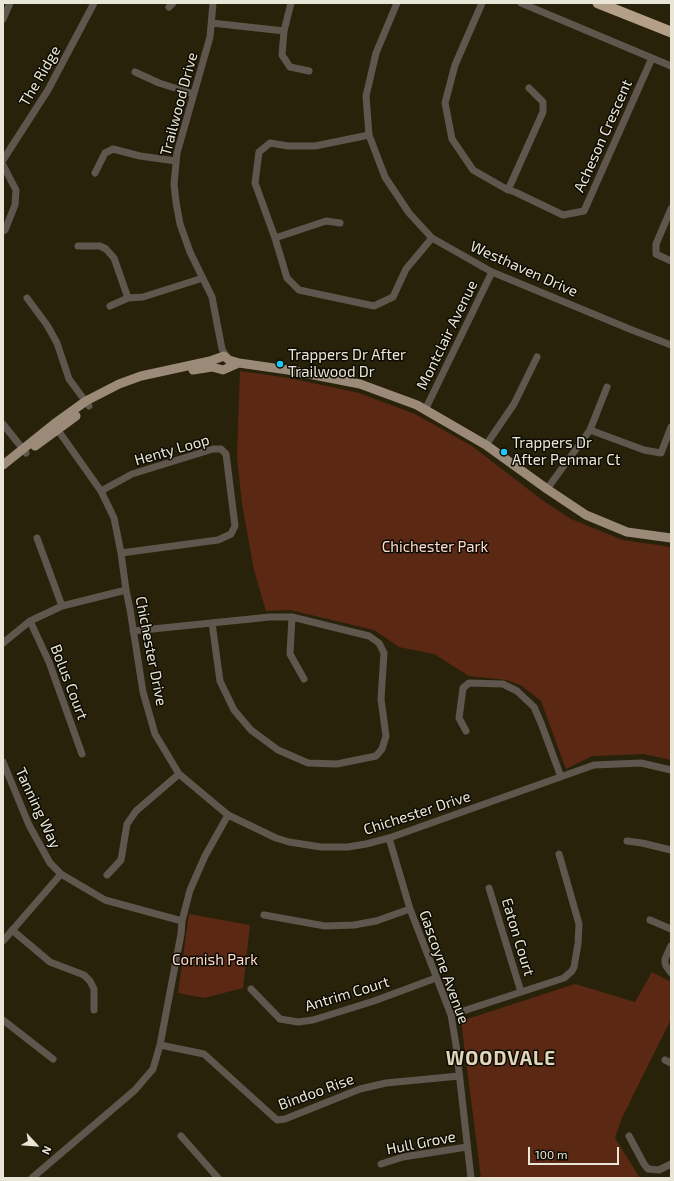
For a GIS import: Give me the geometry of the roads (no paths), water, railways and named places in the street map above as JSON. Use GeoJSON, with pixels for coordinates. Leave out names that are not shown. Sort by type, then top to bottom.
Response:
{"type":"FeatureCollection","features":[{"type":"Feature","properties":{"kind":"highway"},"geometry":{"type":"LineString","coordinates":[[598,3],[671,32]]}},
{"type":"Feature","properties":{"kind":"main road"},"geometry":{"type":"LineString","coordinates":[[3,471],[25,451],[87,404],[142,381],[175,373],[212,368],[223,360],[288,370],[360,384],[417,406],[486,444],[547,489],[586,515],[627,532],[671,538]]}},
{"type":"Feature","properties":{"kind":"main road"},"geometry":{"type":"LineString","coordinates":[[3,465],[25,451]]}},
{"type":"Feature","properties":{"kind":"street"},"geometry":{"type":"LineString","coordinates":[[3,19],[10,3]]}},
{"type":"Feature","properties":{"kind":"street","name":"The Ridge"},"geometry":{"type":"LineString","coordinates":[[3,160],[48,90],[94,3]]}},
{"type":"Feature","properties":{"kind":"street","name":"Trailwood Drive"},"geometry":{"type":"LineString","coordinates":[[213,3],[212,23],[207,51],[176,161],[174,184],[180,224],[190,252],[212,297],[223,360]]}},
{"type":"Feature","properties":{"kind":"street"},"geometry":{"type":"LineString","coordinates":[[290,3],[284,31],[282,55],[290,68],[309,71]]}},
{"type":"Feature","properties":{"kind":"street","name":"Westhaven Drive"},"geometry":{"type":"LineString","coordinates":[[397,3],[376,53],[366,96],[369,135],[385,177],[409,213],[432,238],[492,272],[671,345]]}},
{"type":"Feature","properties":{"kind":"street","name":"Acheson Crescent"},"geometry":{"type":"LineString","coordinates":[[482,3],[455,65],[445,103],[452,139],[473,170],[508,190],[563,215],[584,211],[652,58]]}},
{"type":"Feature","properties":{"kind":"street"},"geometry":{"type":"LineString","coordinates":[[521,3],[671,66]]}},
{"type":"Feature","properties":{"kind":"street"},"geometry":{"type":"LineString","coordinates":[[212,23],[284,31]]}},
{"type":"Feature","properties":{"kind":"street"},"geometry":{"type":"LineString","coordinates":[[135,72],[159,83],[194,94]]}},
{"type":"Feature","properties":{"kind":"street"},"geometry":{"type":"LineString","coordinates":[[508,190],[543,112],[543,102],[529,88]]}},
{"type":"Feature","properties":{"kind":"street"},"geometry":{"type":"LineString","coordinates":[[369,135],[314,146],[288,146],[270,143],[259,152],[255,182],[275,238],[287,278],[299,290],[374,306],[392,297],[406,269],[432,238]]}},
{"type":"Feature","properties":{"kind":"street"},"geometry":{"type":"LineString","coordinates":[[95,173],[105,153],[113,149],[140,156],[176,161]]}},
{"type":"Feature","properties":{"kind":"street"},"geometry":{"type":"LineString","coordinates":[[3,165],[16,190],[15,206],[5,230],[3,231]]}},
{"type":"Feature","properties":{"kind":"street"},"geometry":{"type":"LineString","coordinates":[[671,209],[656,244],[656,254],[671,261]]}},
{"type":"Feature","properties":{"kind":"street"},"geometry":{"type":"LineString","coordinates":[[275,238],[326,221],[340,223]]}},
{"type":"Feature","properties":{"kind":"street"},"geometry":{"type":"LineString","coordinates":[[78,246],[100,246],[106,249],[114,258],[128,298]]}},
{"type":"Feature","properties":{"kind":"street","name":"Montclair Avenue"},"geometry":{"type":"LineString","coordinates":[[426,410],[492,272]]}},
{"type":"Feature","properties":{"kind":"street"},"geometry":{"type":"LineString","coordinates":[[110,306],[128,298],[143,297],[203,278]]}},
{"type":"Feature","properties":{"kind":"street"},"geometry":{"type":"LineString","coordinates":[[27,298],[47,325],[57,343],[69,379],[87,404]]}},
{"type":"Feature","properties":{"kind":"street"},"geometry":{"type":"LineString","coordinates":[[486,444],[514,404],[537,357]]}},
{"type":"Feature","properties":{"kind":"street"},"geometry":{"type":"LineString","coordinates":[[547,489],[590,430],[607,387]]}},
{"type":"Feature","properties":{"kind":"street"},"geometry":{"type":"LineString","coordinates":[[3,424],[25,451]]}},
{"type":"Feature","properties":{"kind":"street","name":"Chichester Drive"},"geometry":{"type":"LineString","coordinates":[[56,427],[101,491],[114,518],[121,553],[142,692],[155,734],[179,774],[228,815],[276,838],[302,845],[348,847],[389,838],[594,765],[641,763],[671,770]]}},
{"type":"Feature","properties":{"kind":"street"},"geometry":{"type":"LineString","coordinates":[[590,430],[644,450],[661,453],[671,427]]}},
{"type":"Feature","properties":{"kind":"street","name":"Henty Loop"},"geometry":{"type":"LineString","coordinates":[[101,491],[132,474],[213,449],[221,449],[226,454],[235,526],[231,534],[218,540],[121,553]]}},
{"type":"Feature","properties":{"kind":"street"},"geometry":{"type":"LineString","coordinates":[[37,538],[62,606]]}},
{"type":"Feature","properties":{"kind":"street"},"geometry":{"type":"LineString","coordinates":[[3,643],[30,621],[62,606],[126,590]]}},
{"type":"Feature","properties":{"kind":"street"},"geometry":{"type":"LineString","coordinates":[[133,631],[270,617],[292,617],[369,636],[379,643],[384,653],[381,699],[386,736],[382,749],[376,756],[337,764],[308,763],[278,750],[250,730],[234,710],[220,681],[212,623]]}},
{"type":"Feature","properties":{"kind":"street"},"geometry":{"type":"LineString","coordinates":[[292,617],[290,654],[304,679]]}},
{"type":"Feature","properties":{"kind":"street","name":"Bolus Court"},"geometry":{"type":"LineString","coordinates":[[30,621],[49,662],[82,754]]}},
{"type":"Feature","properties":{"kind":"street"},"geometry":{"type":"LineString","coordinates":[[466,731],[459,718],[463,688],[468,683],[503,684],[518,692],[534,707],[561,777]]}},
{"type":"Feature","properties":{"kind":"street","name":"Tanning Way"},"geometry":{"type":"LineString","coordinates":[[3,762],[29,825],[50,863],[61,874],[105,900],[182,921]]}},
{"type":"Feature","properties":{"kind":"street"},"geometry":{"type":"LineString","coordinates":[[107,875],[121,860],[127,824],[136,811],[179,774]]}},
{"type":"Feature","properties":{"kind":"street"},"geometry":{"type":"LineString","coordinates":[[32,1178],[140,1085],[153,1069],[160,1045],[181,934],[182,921],[190,890],[205,856],[228,815]]}},
{"type":"Feature","properties":{"kind":"street","name":"Gascoyne Avenue"},"geometry":{"type":"LineString","coordinates":[[389,838],[410,909],[451,1015],[456,1045],[471,1178]]}},
{"type":"Feature","properties":{"kind":"street"},"geometry":{"type":"LineString","coordinates":[[627,841],[671,850]]}},
{"type":"Feature","properties":{"kind":"street"},"geometry":{"type":"LineString","coordinates":[[451,1015],[564,978],[574,967],[578,944],[579,924],[559,854]]}},
{"type":"Feature","properties":{"kind":"street"},"geometry":{"type":"LineString","coordinates":[[3,941],[61,874]]}},
{"type":"Feature","properties":{"kind":"street","name":"Eaton Court"},"geometry":{"type":"LineString","coordinates":[[489,888],[521,992]]}},
{"type":"Feature","properties":{"kind":"street"},"geometry":{"type":"LineString","coordinates":[[264,915],[325,926],[354,925],[376,921],[410,909]]}},
{"type":"Feature","properties":{"kind":"street"},"geometry":{"type":"LineString","coordinates":[[650,920],[671,929]]}},
{"type":"Feature","properties":{"kind":"street"},"geometry":{"type":"LineString","coordinates":[[12,930],[50,962],[84,975],[94,988],[94,1010]]}},
{"type":"Feature","properties":{"kind":"street"},"geometry":{"type":"LineString","coordinates":[[671,946],[665,959],[665,963],[671,973]]}},
{"type":"Feature","properties":{"kind":"street","name":"Antrim Court"},"geometry":{"type":"LineString","coordinates":[[251,989],[280,1019],[298,1022],[313,1020],[344,1011],[436,978]]}},
{"type":"Feature","properties":{"kind":"street"},"geometry":{"type":"LineString","coordinates":[[3,1020],[53,1058]]}},
{"type":"Feature","properties":{"kind":"street","name":"Bindoo Rise"},"geometry":{"type":"LineString","coordinates":[[160,1045],[204,1054],[277,1120],[285,1119],[360,1089],[386,1083],[459,1076]]}},
{"type":"Feature","properties":{"kind":"street"},"geometry":{"type":"LineString","coordinates":[[181,1136],[218,1178]]}},
{"type":"Feature","properties":{"kind":"street"},"geometry":{"type":"LineString","coordinates":[[629,1136],[648,1169],[659,1170],[671,1164]]}},
{"type":"Feature","properties":{"kind":"street","name":"Hull Grove"},"geometry":{"type":"LineString","coordinates":[[381,1164],[403,1157],[467,1147]]}},
{"type":"Feature","properties":{"kind":"place","name":"Trappers Dr After Trailwood Dr"},"geometry":{"type":"Point","coordinates":[280,364]}},
{"type":"Feature","properties":{"kind":"place","name":"Trappers Dr After Penmar Ct"},"geometry":{"type":"Point","coordinates":[504,452]}},
{"type":"Feature","properties":{"kind":"district","name":"WOODVALE"},"geometry":{"type":"Point","coordinates":[501,1059]}},
{"type":"Feature","properties":{"kind":"park label","name":"Chichester Park"},"geometry":{"type":"Point","coordinates":[435,547]}},
{"type":"Feature","properties":{"kind":"park label","name":"Cornish Park"},"geometry":{"type":"Point","coordinates":[215,960]}}]}
